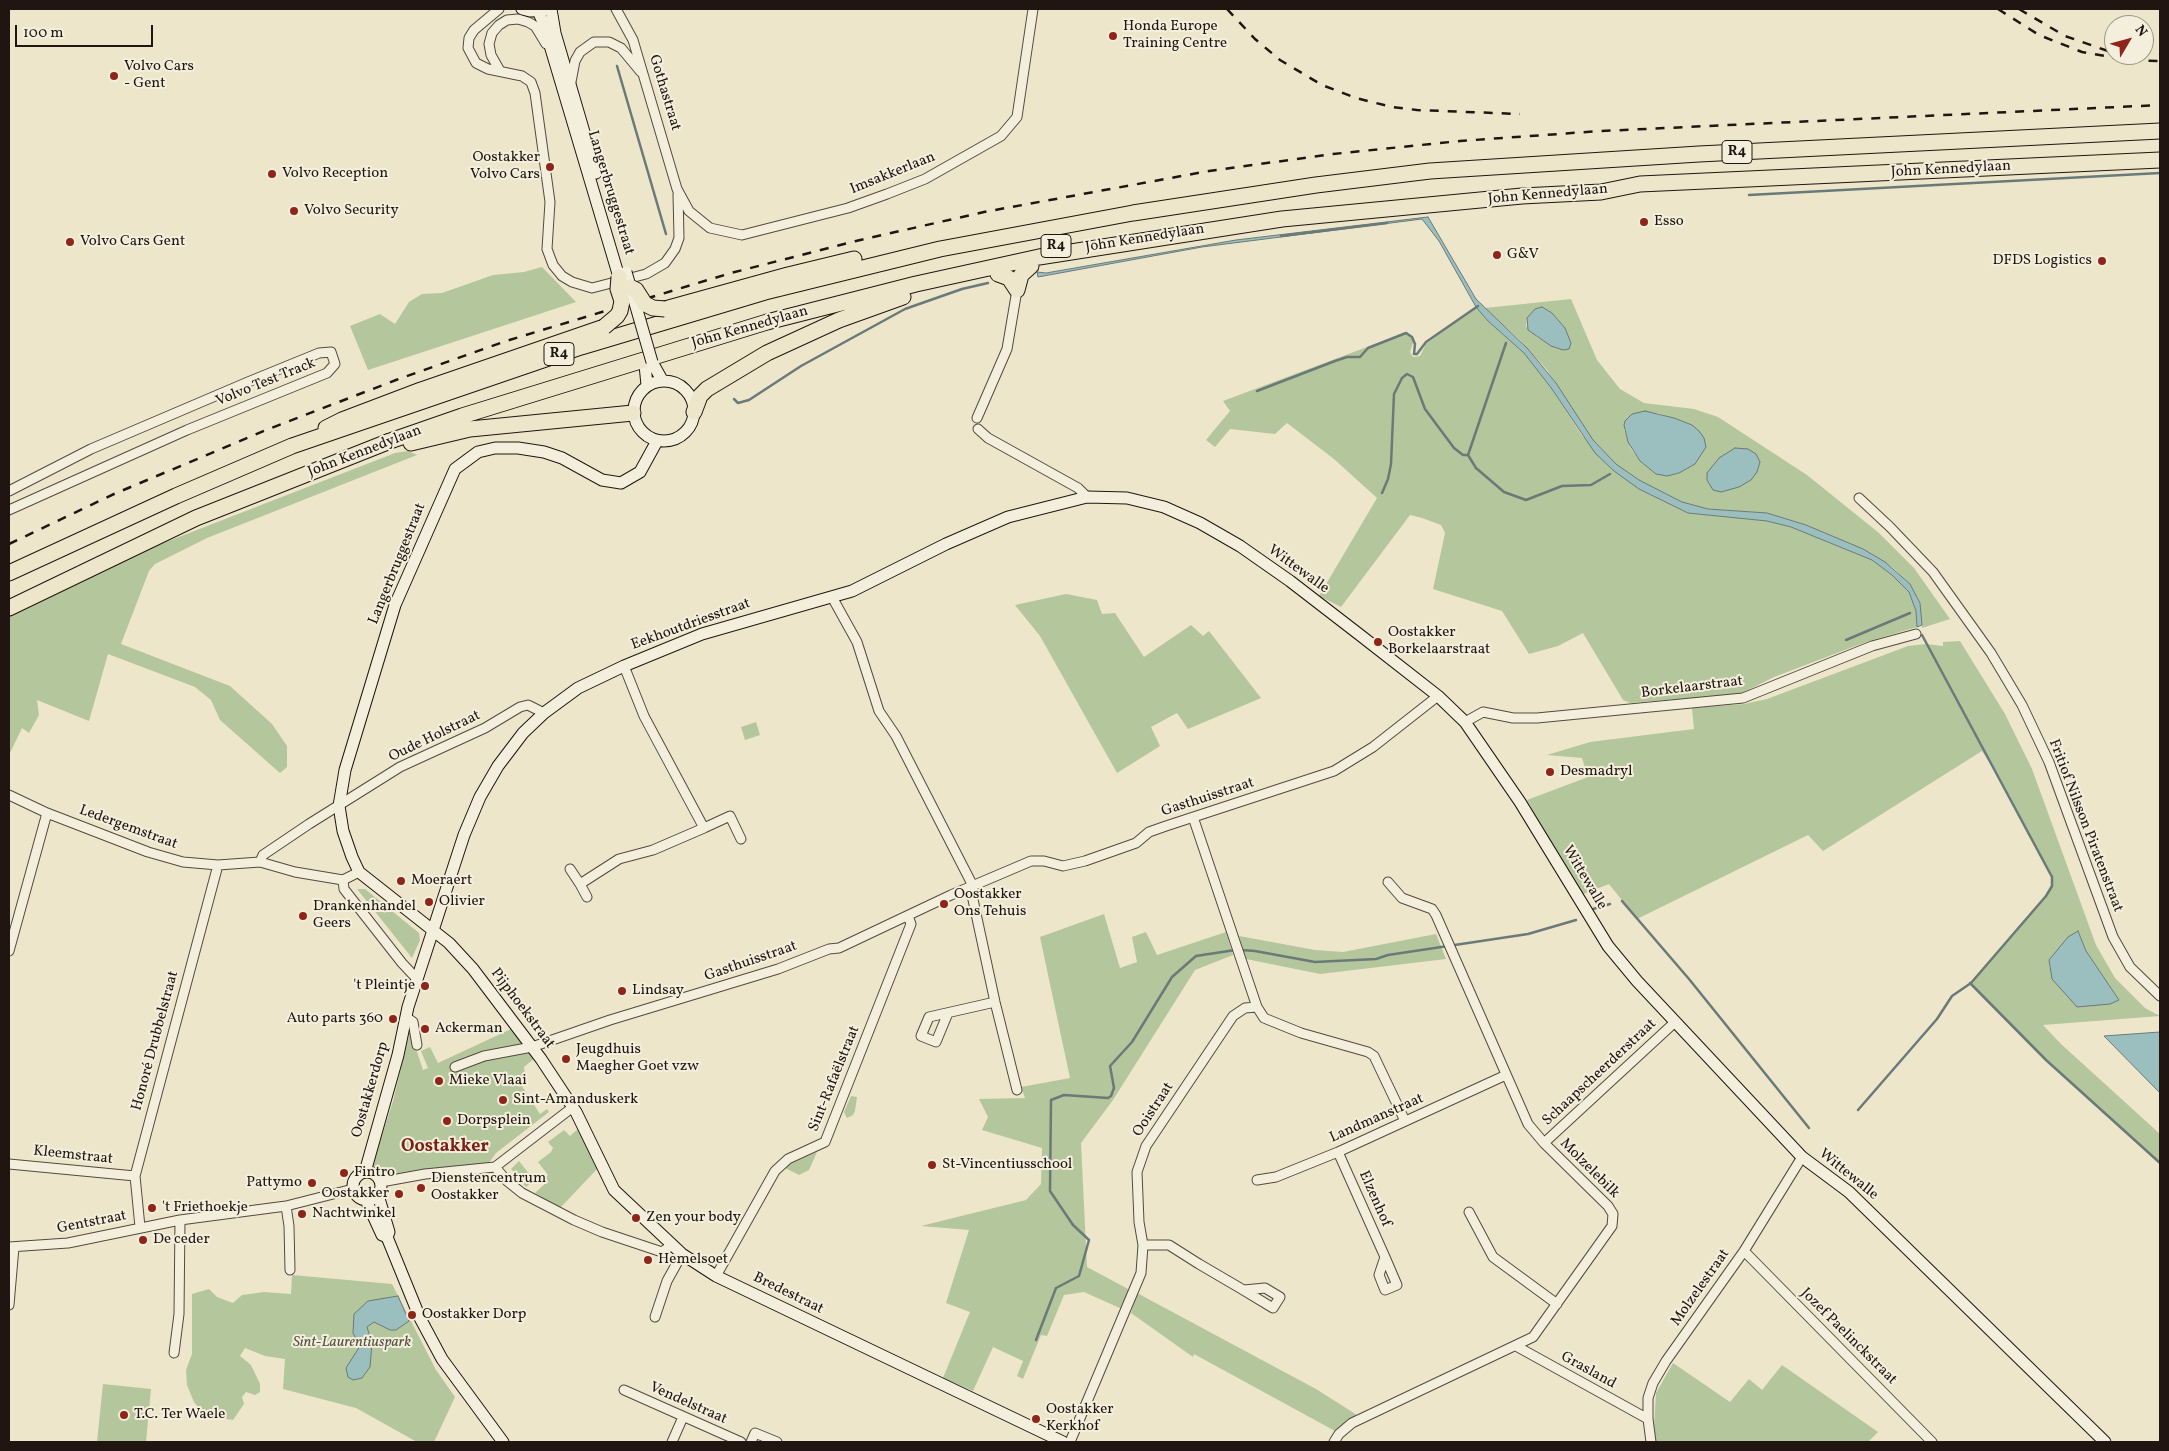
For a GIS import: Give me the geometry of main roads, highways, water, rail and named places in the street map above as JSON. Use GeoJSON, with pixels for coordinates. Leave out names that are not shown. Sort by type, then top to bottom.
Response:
{"type":"FeatureCollection","features":[{"type":"Feature","properties":{"kind":"highway","name":"John Kennedylaan"},"geometry":{"type":"LineString","coordinates":[[9,574],[176,496],[292,446],[581,347],[765,292],[940,249],[1134,213],[1316,185],[1430,171],[1690,154],[2160,131]]}},
{"type":"Feature","properties":{"kind":"highway","name":"John Kennedylaan"},"geometry":{"type":"LineString","coordinates":[[9,599],[92,557],[190,514],[404,428],[512,390],[759,315],[891,282],[1053,246],[1296,208],[1591,185],[1628,177],[2160,153]]}},
{"type":"Feature","properties":{"kind":"highway","name":"John Kennedylaan"},"geometry":{"type":"LineString","coordinates":[[9,608],[61,581],[196,518],[390,441],[462,416],[767,322],[972,271],[1081,249],[1309,216],[1522,196],[1601,192],[1640,184],[2160,160]]}},
{"type":"Feature","properties":{"kind":"highway"},"geometry":{"type":"LineString","coordinates":[[1688,191],[1758,186],[1810,177]]}},
{"type":"Feature","properties":{"kind":"highway"},"geometry":{"type":"LineString","coordinates":[[292,446],[342,420],[604,327],[620,311],[622,301],[618,290],[623,278],[636,290],[645,304],[653,308],[665,309],[788,274],[924,244],[1093,216],[1134,213]]}},
{"type":"Feature","properties":{"kind":"highway"},"geometry":{"type":"LineString","coordinates":[[694,412],[700,396],[707,388],[767,353],[830,324],[904,297],[1062,258],[1081,249]]}},
{"type":"Feature","properties":{"kind":"highway"},"geometry":{"type":"LineString","coordinates":[[998,274],[1009,278],[1017,290],[1022,275],[1031,266]]}},
{"type":"Feature","properties":{"kind":"highway"},"geometry":{"type":"LineString","coordinates":[[61,581],[115,562],[222,514],[414,442],[470,429],[633,413]]}},
{"type":"Feature","properties":{"kind":"water"},"geometry":{"type":"Polygon","coordinates":[[[1428,217],[1476,299],[1528,349],[1556,383],[1593,440],[1616,464],[1639,480],[1682,502],[1708,509],[1767,513],[1806,525],[1863,549],[1885,562],[1910,584],[1920,603],[1922,625],[1917,627],[1916,611],[1909,592],[1892,575],[1872,560],[1791,527],[1767,521],[1688,513],[1639,489],[1614,471],[1595,453],[1552,389],[1524,353],[1488,321],[1476,307],[1439,241],[1422,219],[1202,247],[1038,277],[1037,272],[1046,273],[1236,240],[1428,217]]]}},
{"type":"Feature","properties":{"kind":"water"},"geometry":{"type":"Polygon","coordinates":[[[1542,307],[1552,313],[1565,328],[1571,343],[1569,349],[1563,350],[1551,346],[1528,330],[1527,318],[1535,309],[1542,307]]]}},
{"type":"Feature","properties":{"kind":"water"},"geometry":{"type":"Polygon","coordinates":[[[1645,411],[1674,418],[1692,425],[1699,431],[1704,438],[1706,447],[1695,464],[1679,473],[1667,476],[1656,474],[1640,461],[1628,442],[1624,425],[1625,421],[1632,414],[1645,411]]]}},
{"type":"Feature","properties":{"kind":"water"},"geometry":{"type":"Polygon","coordinates":[[[1735,448],[1748,449],[1756,454],[1760,462],[1757,472],[1751,480],[1739,487],[1721,492],[1713,490],[1707,480],[1707,473],[1719,458],[1735,448]]]}},
{"type":"Feature","properties":{"kind":"water"},"geometry":{"type":"Polygon","coordinates":[[[2078,931],[2086,951],[2119,1000],[2110,1004],[2077,1007],[2052,979],[2049,960],[2068,937],[2078,931]]]}},
{"type":"Feature","properties":{"kind":"water"},"geometry":{"type":"Polygon","coordinates":[[[2160,1032],[2160,1093],[2104,1036],[2160,1032]]]}},
{"type":"Feature","properties":{"kind":"water"},"geometry":{"type":"Polygon","coordinates":[[[398,1296],[409,1321],[396,1330],[390,1330],[374,1322],[367,1327],[372,1343],[370,1367],[362,1378],[353,1380],[348,1377],[346,1368],[360,1346],[353,1333],[354,1314],[368,1301],[398,1296]]]}},
{"type":"Feature","properties":{"kind":"waterway"},"geometry":{"type":"LineString","coordinates":[[617,66],[666,234]]}},
{"type":"Feature","properties":{"kind":"waterway"},"geometry":{"type":"LineString","coordinates":[[1749,195],[2160,173]]}},
{"type":"Feature","properties":{"kind":"waterway"},"geometry":{"type":"LineString","coordinates":[[1281,236],[1387,223]]}},
{"type":"Feature","properties":{"kind":"waterway"},"geometry":{"type":"LineString","coordinates":[[734,399],[738,403],[749,400],[801,366],[905,309],[962,289],[988,283]]}},
{"type":"Feature","properties":{"kind":"waterway"},"geometry":{"type":"LineString","coordinates":[[1257,391],[1347,357],[1360,357],[1368,348],[1406,333],[1412,337],[1415,344],[1414,354],[1417,354],[1426,342],[1478,306]]}},
{"type":"Feature","properties":{"kind":"waterway"},"geometry":{"type":"LineString","coordinates":[[1382,493],[1388,479],[1391,464],[1394,394],[1402,378],[1407,374],[1413,377],[1425,409],[1454,448],[1463,455],[1468,455],[1506,343]]}},
{"type":"Feature","properties":{"kind":"waterway"},"geometry":{"type":"LineString","coordinates":[[1468,455],[1476,468],[1504,492],[1526,500],[1562,486],[1591,485],[1610,474]]}},
{"type":"Feature","properties":{"kind":"waterway"},"geometry":{"type":"LineString","coordinates":[[1846,640],[1910,613]]}},
{"type":"Feature","properties":{"kind":"waterway"},"geometry":{"type":"LineString","coordinates":[[1858,1110],[1937,1019],[1952,996],[1971,983],[2046,896],[2052,886],[2052,877],[1922,635]]}},
{"type":"Feature","properties":{"kind":"waterway"},"geometry":{"type":"LineString","coordinates":[[1622,901],[1689,979],[1809,1128]]}},
{"type":"Feature","properties":{"kind":"waterway"},"geometry":{"type":"LineString","coordinates":[[1593,909],[1610,904]]}},
{"type":"Feature","properties":{"kind":"waterway"},"geometry":{"type":"LineString","coordinates":[[1241,950],[1315,962],[1376,959],[1388,955],[1528,934],[1576,920]]}},
{"type":"Feature","properties":{"kind":"waterway"},"geometry":{"type":"LineString","coordinates":[[1036,1340],[1056,1288],[1079,1276],[1089,1240],[1073,1225],[1050,1191],[1051,1100],[1064,1095],[1108,1098],[1111,1096],[1114,1088],[1110,1066],[1132,1042],[1172,977],[1196,956],[1235,950]]}},
{"type":"Feature","properties":{"kind":"waterway"},"geometry":{"type":"LineString","coordinates":[[1970,983],[2046,1060],[2160,1163]]}},
{"type":"Feature","properties":{"kind":"railway"},"geometry":{"type":"LineString","coordinates":[[1227,9],[1255,39],[1280,60],[1322,85],[1356,98],[1392,107],[1417,110],[1520,114]]}},
{"type":"Feature","properties":{"kind":"railway"},"geometry":{"type":"LineString","coordinates":[[1998,9],[2039,35],[2082,52],[2128,60],[2160,61]]}},
{"type":"Feature","properties":{"kind":"railway"},"geometry":{"type":"LineString","coordinates":[[2019,9],[2065,36],[2104,50]]}},
{"type":"Feature","properties":{"kind":"railway"},"geometry":{"type":"LineString","coordinates":[[9,544],[114,494],[266,430],[396,380],[506,341],[731,273],[856,241],[984,212],[1209,171],[1333,154],[1460,141],[1601,131],[2160,105]]}},
{"type":"Feature","properties":{"kind":"place","name":"Honda Europe Training Centre"},"geometry":{"type":"Point","coordinates":[1113,36]}},
{"type":"Feature","properties":{"kind":"place","name":"Volvo Cars - Gent"},"geometry":{"type":"Point","coordinates":[114,76]}},
{"type":"Feature","properties":{"kind":"place","name":"Oostakker Volvo Cars"},"geometry":{"type":"Point","coordinates":[550,167]}},
{"type":"Feature","properties":{"kind":"place","name":"Volvo Reception"},"geometry":{"type":"Point","coordinates":[272,174]}},
{"type":"Feature","properties":{"kind":"place","name":"Volvo Security"},"geometry":{"type":"Point","coordinates":[294,211]}},
{"type":"Feature","properties":{"kind":"place","name":"Esso"},"geometry":{"type":"Point","coordinates":[1644,222]}},
{"type":"Feature","properties":{"kind":"place","name":"Volvo Cars Gent"},"geometry":{"type":"Point","coordinates":[70,242]}},
{"type":"Feature","properties":{"kind":"place","name":"G&V"},"geometry":{"type":"Point","coordinates":[1497,255]}},
{"type":"Feature","properties":{"kind":"place","name":"DFDS Logistics"},"geometry":{"type":"Point","coordinates":[2102,261]}},
{"type":"Feature","properties":{"kind":"place","name":"Oostakker Borkelaarstraat"},"geometry":{"type":"Point","coordinates":[1378,642]}},
{"type":"Feature","properties":{"kind":"place","name":"Desmadryl"},"geometry":{"type":"Point","coordinates":[1550,772]}},
{"type":"Feature","properties":{"kind":"place","name":"Moeraert"},"geometry":{"type":"Point","coordinates":[401,881]}},
{"type":"Feature","properties":{"kind":"place","name":"Olivier"},"geometry":{"type":"Point","coordinates":[429,902]}},
{"type":"Feature","properties":{"kind":"place","name":"Oostakker Ons Tehuis"},"geometry":{"type":"Point","coordinates":[944,904]}},
{"type":"Feature","properties":{"kind":"place","name":"Drankenhandel Geers"},"geometry":{"type":"Point","coordinates":[303,916]}},
{"type":"Feature","properties":{"kind":"place","name":"'t Pleintje"},"geometry":{"type":"Point","coordinates":[425,986]}},
{"type":"Feature","properties":{"kind":"place","name":"Lindsay"},"geometry":{"type":"Point","coordinates":[622,991]}},
{"type":"Feature","properties":{"kind":"place","name":"Auto parts 360"},"geometry":{"type":"Point","coordinates":[393,1019]}},
{"type":"Feature","properties":{"kind":"place","name":"Ackerman"},"geometry":{"type":"Point","coordinates":[425,1029]}},
{"type":"Feature","properties":{"kind":"place","name":"Jeugdhuis Maegher Goet vzw"},"geometry":{"type":"Point","coordinates":[566,1059]}},
{"type":"Feature","properties":{"kind":"place","name":"Mieke Vlaai"},"geometry":{"type":"Point","coordinates":[439,1081]}},
{"type":"Feature","properties":{"kind":"place","name":"Sint-Amanduskerk"},"geometry":{"type":"Point","coordinates":[503,1100]}},
{"type":"Feature","properties":{"kind":"place","name":"Dorpsplein"},"geometry":{"type":"Point","coordinates":[447,1121]}},
{"type":"Feature","properties":{"kind":"place","name":"St-Vincentiusschool"},"geometry":{"type":"Point","coordinates":[932,1165]}},
{"type":"Feature","properties":{"kind":"place","name":"Fintro"},"geometry":{"type":"Point","coordinates":[344,1173]}},
{"type":"Feature","properties":{"kind":"place","name":"Pattymo"},"geometry":{"type":"Point","coordinates":[312,1183]}},
{"type":"Feature","properties":{"kind":"place","name":"Dienstencentrum Oostakker"},"geometry":{"type":"Point","coordinates":[421,1188]}},
{"type":"Feature","properties":{"kind":"place","name":"Oostakker"},"geometry":{"type":"Point","coordinates":[399,1194]}},
{"type":"Feature","properties":{"kind":"place","name":"'t Friethoekje"},"geometry":{"type":"Point","coordinates":[152,1208]}},
{"type":"Feature","properties":{"kind":"place","name":"Nachtwinkel"},"geometry":{"type":"Point","coordinates":[302,1214]}},
{"type":"Feature","properties":{"kind":"place","name":"Zen your body"},"geometry":{"type":"Point","coordinates":[636,1218]}},
{"type":"Feature","properties":{"kind":"place","name":"De ceder"},"geometry":{"type":"Point","coordinates":[143,1240]}},
{"type":"Feature","properties":{"kind":"place","name":"Hemelsoet"},"geometry":{"type":"Point","coordinates":[648,1260]}},
{"type":"Feature","properties":{"kind":"place","name":"Oostakker Dorp"},"geometry":{"type":"Point","coordinates":[412,1315]}},
{"type":"Feature","properties":{"kind":"place","name":"T.C. Ter Waele"},"geometry":{"type":"Point","coordinates":[124,1415]}},
{"type":"Feature","properties":{"kind":"place","name":"Oostakker Kerkhof"},"geometry":{"type":"Point","coordinates":[1036,1419]}},
{"type":"Feature","properties":{"kind":"district","name":"Oostakker"},"geometry":{"type":"Point","coordinates":[445,1148]}},
{"type":"Feature","properties":{"kind":"park label","name":"Sint-Laurentiuspark"},"geometry":{"type":"Point","coordinates":[352,1343]}}]}
